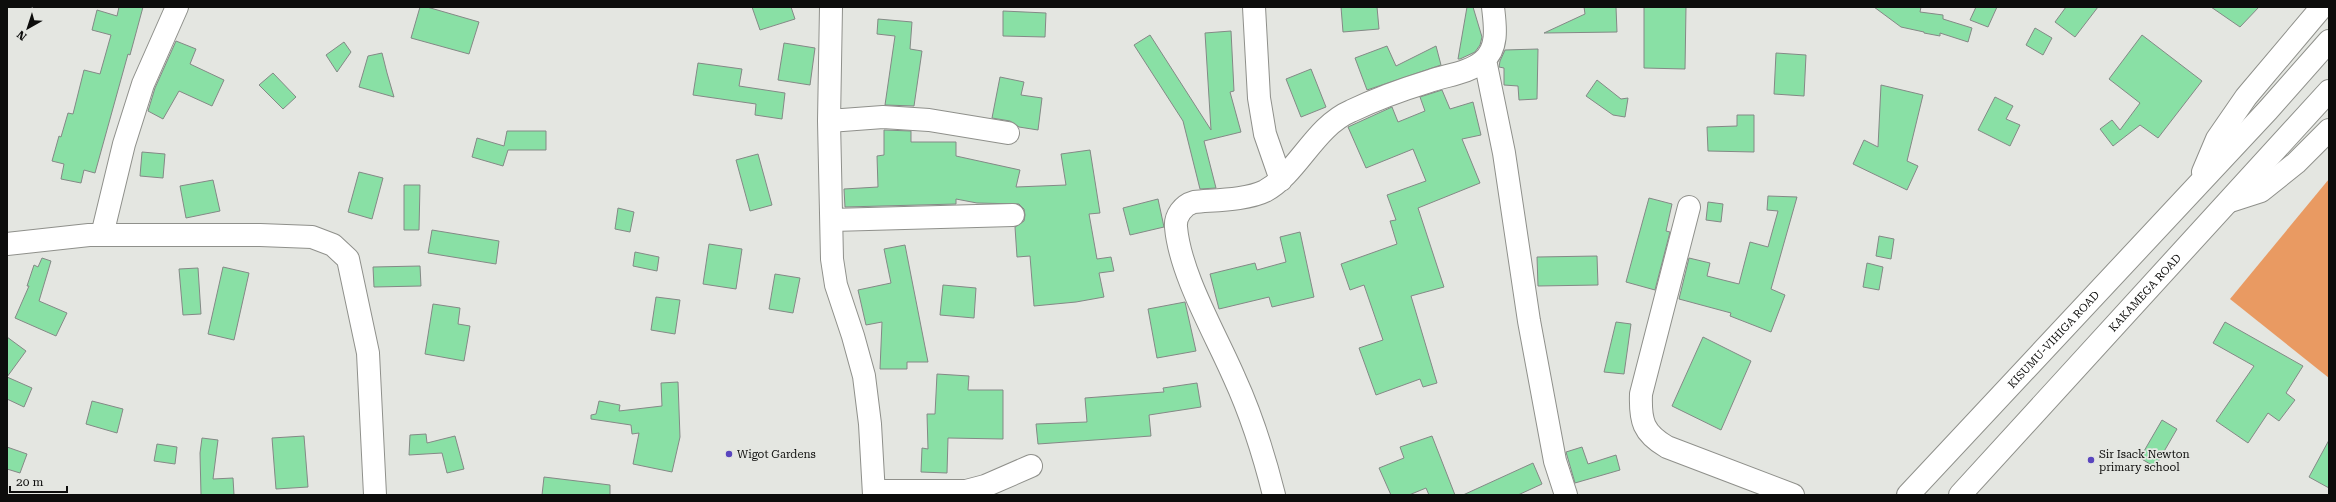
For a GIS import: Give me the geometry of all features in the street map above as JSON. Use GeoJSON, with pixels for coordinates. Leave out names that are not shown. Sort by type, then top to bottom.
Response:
{"type":"FeatureCollection","features":[{"type":"Feature","properties":{"kind":"main road"},"geometry":{"type":"LineString","coordinates":[[102,235],[124,144],[142,84],[176,7]]}},
{"type":"Feature","properties":{"kind":"main road"},"geometry":{"type":"LineString","coordinates":[[831,7],[829,121],[832,259],[836,285],[853,336],[864,376],[870,424],[874,493],[966,491],[985,486],[1031,466]]}},
{"type":"Feature","properties":{"kind":"main road"},"geometry":{"type":"LineString","coordinates":[[1254,7],[1259,98],[1265,134],[1280,180]]}},
{"type":"Feature","properties":{"kind":"main road"},"geometry":{"type":"LineString","coordinates":[[1274,495],[1266,464],[1236,379],[1213,333],[1181,252],[1176,226],[1181,211],[1189,203],[1234,198],[1264,192],[1280,180],[1320,135],[1349,111],[1430,80],[1474,68],[1484,60],[1491,51],[1494,40],[1492,7]]}},
{"type":"Feature","properties":{"kind":"main road"},"geometry":{"type":"LineString","coordinates":[[2199,184],[2217,139],[2246,97],[2322,7]]}},
{"type":"Feature","properties":{"kind":"main road","name":"KISUMU-VIHIGA ROAD"},"geometry":{"type":"LineString","coordinates":[[1908,495],[2199,184],[2329,41]]}},
{"type":"Feature","properties":{"kind":"main road"},"geometry":{"type":"LineString","coordinates":[[1484,60],[1504,153],[1529,321],[1553,454],[1566,495]]}},
{"type":"Feature","properties":{"kind":"main road","name":"KAKAMEGA ROAD"},"geometry":{"type":"LineString","coordinates":[[1960,495],[2329,91]]}},
{"type":"Feature","properties":{"kind":"main road"},"geometry":{"type":"LineString","coordinates":[[829,121],[883,117],[929,120],[1008,133]]}},
{"type":"Feature","properties":{"kind":"main road"},"geometry":{"type":"LineString","coordinates":[[2228,202],[2262,191],[2296,163],[2329,130]]}},
{"type":"Feature","properties":{"kind":"main road"},"geometry":{"type":"LineString","coordinates":[[1689,207],[1641,394],[1643,423],[1654,439],[1667,447],[1793,495]]}},
{"type":"Feature","properties":{"kind":"main road"},"geometry":{"type":"LineString","coordinates":[[832,220],[1013,214]]}},
{"type":"Feature","properties":{"kind":"main road"},"geometry":{"type":"LineString","coordinates":[[7,244],[102,235],[312,237],[333,245],[348,258],[368,352],[376,495]]}},
{"type":"Feature","properties":{"kind":"shaded area"},"geometry":{"type":"Polygon","coordinates":[[[2329,179],[2329,378],[2230,299],[2329,179]]]}},
{"type":"Feature","properties":{"kind":"building"},"geometry":{"type":"Polygon","coordinates":[[[119,7],[143,7],[130,55],[128,54],[95,173],[84,170],[81,183],[61,179],[64,164],[52,161],[59,136],[61,137],[68,113],[73,114],[84,70],[100,74],[111,35],[92,30],[97,10],[117,16],[119,7]]]}},
{"type":"Feature","properties":{"kind":"building"},"geometry":{"type":"Polygon","coordinates":[[[420,7],[427,7],[479,22],[469,54],[411,38],[420,7]]]}},
{"type":"Feature","properties":{"kind":"building"},"geometry":{"type":"Polygon","coordinates":[[[752,7],[791,7],[795,19],[760,30],[752,7]]]}},
{"type":"Feature","properties":{"kind":"building"},"geometry":{"type":"Polygon","coordinates":[[[1341,7],[1377,7],[1379,29],[1343,32],[1341,7]]]}},
{"type":"Feature","properties":{"kind":"building"},"geometry":{"type":"Polygon","coordinates":[[[1467,7],[1473,7],[1482,37],[1480,45],[1475,52],[1458,59],[1467,7]]]}},
{"type":"Feature","properties":{"kind":"building"},"geometry":{"type":"Polygon","coordinates":[[[1584,7],[1616,7],[1617,32],[1544,33],[1585,14],[1584,7]]]}},
{"type":"Feature","properties":{"kind":"building"},"geometry":{"type":"Polygon","coordinates":[[[1644,7],[1686,7],[1685,69],[1644,68],[1644,7]]]}},
{"type":"Feature","properties":{"kind":"building"},"geometry":{"type":"Polygon","coordinates":[[[1874,7],[1921,7],[1920,12],[1943,15],[1943,19],[1972,28],[1968,42],[1940,33],[1940,36],[1901,27],[1874,7]]]}},
{"type":"Feature","properties":{"kind":"building"},"geometry":{"type":"Polygon","coordinates":[[[1976,7],[1997,7],[1988,27],[1970,20],[1976,7]]]}},
{"type":"Feature","properties":{"kind":"building"},"geometry":{"type":"Polygon","coordinates":[[[2066,7],[2098,7],[2075,37],[2055,22],[2066,7]]]}},
{"type":"Feature","properties":{"kind":"building"},"geometry":{"type":"Polygon","coordinates":[[[2211,7],[2259,7],[2240,27],[2211,7]]]}},
{"type":"Feature","properties":{"kind":"building"},"geometry":{"type":"Polygon","coordinates":[[[1003,11],[1046,13],[1045,37],[1003,36],[1003,11]]]}},
{"type":"Feature","properties":{"kind":"building"},"geometry":{"type":"Polygon","coordinates":[[[878,19],[912,22],[910,49],[922,51],[914,106],[885,105],[895,36],[877,34],[878,19]]]}},
{"type":"Feature","properties":{"kind":"building"},"geometry":{"type":"Polygon","coordinates":[[[2035,28],[2052,38],[2043,55],[2026,45],[2035,28]]]}},
{"type":"Feature","properties":{"kind":"building"},"geometry":{"type":"Polygon","coordinates":[[[1231,31],[1234,91],[1230,92],[1241,132],[1204,141],[1216,188],[1200,189],[1183,121],[1134,45],[1150,35],[1211,130],[1205,33],[1231,31]]]}},
{"type":"Feature","properties":{"kind":"building"},"geometry":{"type":"Polygon","coordinates":[[[2142,35],[2202,81],[2158,138],[2140,125],[2113,146],[2100,129],[2112,120],[2120,130],[2140,103],[2109,79],[2142,35]]]}},
{"type":"Feature","properties":{"kind":"building"},"geometry":{"type":"Polygon","coordinates":[[[176,41],[196,49],[190,64],[224,80],[212,106],[179,91],[163,119],[148,111],[155,88],[176,41]]]}},
{"type":"Feature","properties":{"kind":"building"},"geometry":{"type":"Polygon","coordinates":[[[344,42],[351,52],[337,72],[326,55],[344,42]]]}},
{"type":"Feature","properties":{"kind":"building"},"geometry":{"type":"Polygon","coordinates":[[[784,43],[815,48],[810,85],[778,80],[784,43]]]}},
{"type":"Feature","properties":{"kind":"building"},"geometry":{"type":"Polygon","coordinates":[[[1387,46],[1396,66],[1436,46],[1441,65],[1367,90],[1355,58],[1387,46]]]}},
{"type":"Feature","properties":{"kind":"building"},"geometry":{"type":"Polygon","coordinates":[[[1538,49],[1537,99],[1519,100],[1518,86],[1504,85],[1504,68],[1499,67],[1500,61],[1505,50],[1538,49]]]}},
{"type":"Feature","properties":{"kind":"building"},"geometry":{"type":"Polygon","coordinates":[[[382,53],[394,97],[359,87],[368,56],[382,53]]]}},
{"type":"Feature","properties":{"kind":"building"},"geometry":{"type":"Polygon","coordinates":[[[1776,53],[1806,55],[1804,96],[1774,94],[1776,53]]]}},
{"type":"Feature","properties":{"kind":"building"},"geometry":{"type":"Polygon","coordinates":[[[698,63],[742,69],[739,86],[785,93],[782,119],[755,115],[756,104],[693,95],[698,63]]]}},
{"type":"Feature","properties":{"kind":"building"},"geometry":{"type":"Polygon","coordinates":[[[1311,69],[1326,107],[1301,117],[1286,79],[1311,69]]]}},
{"type":"Feature","properties":{"kind":"building"},"geometry":{"type":"Polygon","coordinates":[[[273,73],[296,97],[283,109],[259,85],[273,73]]]}},
{"type":"Feature","properties":{"kind":"building"},"geometry":{"type":"Polygon","coordinates":[[[1000,77],[1024,82],[1021,95],[1042,98],[1038,130],[1019,127],[1010,121],[992,118],[1000,77]]]}},
{"type":"Feature","properties":{"kind":"building"},"geometry":{"type":"Polygon","coordinates":[[[1597,80],[1621,99],[1628,98],[1625,117],[1613,115],[1586,96],[1597,80]]]}},
{"type":"Feature","properties":{"kind":"building"},"geometry":{"type":"Polygon","coordinates":[[[1881,85],[1923,95],[1907,161],[1918,166],[1907,190],[1853,164],[1864,140],[1878,147],[1881,85]]]}},
{"type":"Feature","properties":{"kind":"building"},"geometry":{"type":"Polygon","coordinates":[[[1442,90],[1450,109],[1473,102],[1481,135],[1462,139],[1480,183],[1418,208],[1444,287],[1411,296],[1437,383],[1423,387],[1420,379],[1376,395],[1359,348],[1383,340],[1364,285],[1350,290],[1341,264],[1397,244],[1390,221],[1396,220],[1387,195],[1426,181],[1413,149],[1366,168],[1348,127],[1392,107],[1398,122],[1425,111],[1420,97],[1442,90]]]}},
{"type":"Feature","properties":{"kind":"building"},"geometry":{"type":"Polygon","coordinates":[[[1995,97],[2013,106],[2006,119],[2020,125],[2010,146],[1978,130],[1995,97]]]}},
{"type":"Feature","properties":{"kind":"building"},"geometry":{"type":"Polygon","coordinates":[[[1737,115],[1754,115],[1754,152],[1708,151],[1707,127],[1737,126],[1737,115]]]}},
{"type":"Feature","properties":{"kind":"building"},"geometry":{"type":"Polygon","coordinates":[[[884,130],[911,131],[911,142],[956,142],[956,156],[1020,170],[1016,187],[1066,185],[1061,154],[1090,150],[1100,213],[1089,214],[1097,259],[1111,257],[1114,271],[1099,273],[1104,297],[1076,302],[1034,306],[1030,256],[1017,257],[1015,227],[1024,221],[1025,215],[1024,209],[1019,204],[977,203],[956,199],[956,204],[845,207],[844,189],[878,187],[877,156],[884,155],[884,130]]]}},
{"type":"Feature","properties":{"kind":"building"},"geometry":{"type":"Polygon","coordinates":[[[507,131],[546,131],[546,150],[508,150],[503,166],[472,157],[477,138],[504,146],[507,131]]]}},
{"type":"Feature","properties":{"kind":"building"},"geometry":{"type":"Polygon","coordinates":[[[142,152],[165,154],[163,178],[140,176],[142,152]]]}},
{"type":"Feature","properties":{"kind":"building"},"geometry":{"type":"Polygon","coordinates":[[[758,154],[772,205],[750,211],[736,160],[758,154]]]}},
{"type":"Feature","properties":{"kind":"building"},"geometry":{"type":"Polygon","coordinates":[[[359,172],[383,178],[372,219],[348,212],[359,172]]]}},
{"type":"Feature","properties":{"kind":"building"},"geometry":{"type":"Polygon","coordinates":[[[213,180],[220,211],[186,218],[180,186],[213,180]]]}},
{"type":"Feature","properties":{"kind":"building"},"geometry":{"type":"Polygon","coordinates":[[[404,185],[420,185],[419,230],[404,230],[404,185]]]}},
{"type":"Feature","properties":{"kind":"building"},"geometry":{"type":"Polygon","coordinates":[[[1768,196],[1797,197],[1771,289],[1785,295],[1771,332],[1730,316],[1731,313],[1679,299],[1689,258],[1710,263],[1707,276],[1739,284],[1750,242],[1768,247],[1778,211],[1767,210],[1768,196]]]}},
{"type":"Feature","properties":{"kind":"building"},"geometry":{"type":"Polygon","coordinates":[[[1649,198],[1672,204],[1666,231],[1670,232],[1655,290],[1626,282],[1649,198]]]}},
{"type":"Feature","properties":{"kind":"building"},"geometry":{"type":"Polygon","coordinates":[[[1158,199],[1164,227],[1130,235],[1123,208],[1158,199]]]}},
{"type":"Feature","properties":{"kind":"building"},"geometry":{"type":"Polygon","coordinates":[[[1708,202],[1723,204],[1721,222],[1706,220],[1708,202]]]}},
{"type":"Feature","properties":{"kind":"building"},"geometry":{"type":"Polygon","coordinates":[[[618,208],[634,212],[630,232],[615,229],[618,208]]]}},
{"type":"Feature","properties":{"kind":"building"},"geometry":{"type":"Polygon","coordinates":[[[432,230],[499,241],[496,264],[428,253],[432,230]]]}},
{"type":"Feature","properties":{"kind":"building"},"geometry":{"type":"Polygon","coordinates":[[[1300,232],[1314,297],[1272,307],[1269,297],[1219,309],[1210,274],[1255,263],[1257,270],[1286,262],[1280,237],[1300,232]]]}},
{"type":"Feature","properties":{"kind":"building"},"geometry":{"type":"Polygon","coordinates":[[[1879,236],[1894,239],[1891,259],[1876,256],[1879,236]]]}},
{"type":"Feature","properties":{"kind":"building"},"geometry":{"type":"Polygon","coordinates":[[[709,244],[742,249],[736,289],[703,284],[709,244]]]}},
{"type":"Feature","properties":{"kind":"building"},"geometry":{"type":"Polygon","coordinates":[[[905,245],[928,362],[907,362],[907,369],[880,369],[882,322],[866,325],[858,290],[891,283],[884,249],[905,245]]]}},
{"type":"Feature","properties":{"kind":"building"},"geometry":{"type":"Polygon","coordinates":[[[635,252],[659,257],[657,271],[633,266],[635,252]]]}},
{"type":"Feature","properties":{"kind":"building"},"geometry":{"type":"Polygon","coordinates":[[[1597,256],[1598,285],[1538,286],[1537,257],[1597,256]]]}},
{"type":"Feature","properties":{"kind":"building"},"geometry":{"type":"Polygon","coordinates":[[[42,258],[51,261],[39,301],[67,313],[56,336],[15,318],[29,286],[27,286],[34,265],[38,267],[42,258]]]}},
{"type":"Feature","properties":{"kind":"building"},"geometry":{"type":"Polygon","coordinates":[[[1867,263],[1883,267],[1879,290],[1863,287],[1867,263]]]}},
{"type":"Feature","properties":{"kind":"building"},"geometry":{"type":"Polygon","coordinates":[[[420,266],[421,286],[374,287],[373,267],[420,266]]]}},
{"type":"Feature","properties":{"kind":"building"},"geometry":{"type":"Polygon","coordinates":[[[223,267],[249,273],[234,340],[208,334],[223,267]]]}},
{"type":"Feature","properties":{"kind":"building"},"geometry":{"type":"Polygon","coordinates":[[[198,268],[201,314],[183,315],[179,269],[198,268]]]}},
{"type":"Feature","properties":{"kind":"building"},"geometry":{"type":"Polygon","coordinates":[[[775,274],[800,278],[793,313],[769,309],[775,274]]]}},
{"type":"Feature","properties":{"kind":"building"},"geometry":{"type":"Polygon","coordinates":[[[943,285],[976,288],[974,318],[940,315],[943,285]]]}},
{"type":"Feature","properties":{"kind":"building"},"geometry":{"type":"Polygon","coordinates":[[[656,297],[680,300],[675,334],[651,330],[656,297]]]}},
{"type":"Feature","properties":{"kind":"building"},"geometry":{"type":"Polygon","coordinates":[[[1185,302],[1196,351],[1157,358],[1148,309],[1185,302]]]}},
{"type":"Feature","properties":{"kind":"building"},"geometry":{"type":"Polygon","coordinates":[[[433,304],[460,308],[458,324],[470,326],[464,361],[425,354],[433,304]]]}},
{"type":"Feature","properties":{"kind":"building"},"geometry":{"type":"Polygon","coordinates":[[[1616,322],[1631,324],[1624,374],[1604,372],[1616,322]]]}},
{"type":"Feature","properties":{"kind":"building"},"geometry":{"type":"Polygon","coordinates":[[[2225,322],[2303,366],[2286,393],[2295,400],[2279,421],[2268,413],[2248,443],[2216,421],[2254,366],[2213,343],[2225,322]]]}},
{"type":"Feature","properties":{"kind":"building"},"geometry":{"type":"Polygon","coordinates":[[[7,337],[26,351],[7,377],[7,337]]]}},
{"type":"Feature","properties":{"kind":"building"},"geometry":{"type":"Polygon","coordinates":[[[1703,337],[1751,361],[1721,430],[1672,406],[1703,337]]]}},
{"type":"Feature","properties":{"kind":"building"},"geometry":{"type":"Polygon","coordinates":[[[937,374],[969,376],[968,390],[1003,390],[1003,439],[948,438],[947,473],[921,472],[922,448],[928,449],[927,414],[935,414],[937,374]]]}},
{"type":"Feature","properties":{"kind":"building"},"geometry":{"type":"Polygon","coordinates":[[[7,377],[32,388],[24,407],[7,399],[7,377]]]}},
{"type":"Feature","properties":{"kind":"building"},"geometry":{"type":"Polygon","coordinates":[[[678,382],[680,437],[672,472],[633,464],[639,433],[632,434],[631,425],[591,419],[591,415],[596,414],[599,401],[620,405],[619,411],[662,406],[661,383],[678,382]]]}},
{"type":"Feature","properties":{"kind":"building"},"geometry":{"type":"Polygon","coordinates":[[[1197,383],[1201,407],[1149,415],[1151,436],[1038,444],[1036,424],[1087,422],[1085,398],[1164,392],[1163,388],[1197,383]]]}},
{"type":"Feature","properties":{"kind":"building"},"geometry":{"type":"Polygon","coordinates":[[[92,401],[123,409],[117,433],[86,424],[92,401]]]}},
{"type":"Feature","properties":{"kind":"building"},"geometry":{"type":"Polygon","coordinates":[[[2162,420],[2177,429],[2155,467],[2140,458],[2162,420]]]}},
{"type":"Feature","properties":{"kind":"building"},"geometry":{"type":"Polygon","coordinates":[[[426,434],[427,443],[455,436],[464,469],[447,473],[442,453],[409,455],[410,435],[426,434]]]}},
{"type":"Feature","properties":{"kind":"building"},"geometry":{"type":"Polygon","coordinates":[[[304,436],[308,487],[276,489],[272,438],[304,436]]]}},
{"type":"Feature","properties":{"kind":"building"},"geometry":{"type":"Polygon","coordinates":[[[1432,436],[1455,495],[1429,495],[1426,488],[1409,495],[1391,495],[1379,468],[1404,458],[1400,447],[1432,436]]]}},
{"type":"Feature","properties":{"kind":"building"},"geometry":{"type":"Polygon","coordinates":[[[202,438],[218,440],[213,479],[233,478],[234,495],[201,495],[200,453],[202,438]]]}},
{"type":"Feature","properties":{"kind":"building"},"geometry":{"type":"Polygon","coordinates":[[[2329,440],[2329,488],[2309,477],[2329,440]]]}},
{"type":"Feature","properties":{"kind":"building"},"geometry":{"type":"Polygon","coordinates":[[[157,444],[177,447],[175,464],[154,461],[157,444]]]}},
{"type":"Feature","properties":{"kind":"building"},"geometry":{"type":"Polygon","coordinates":[[[7,447],[27,454],[20,473],[7,469],[7,447]]]}},
{"type":"Feature","properties":{"kind":"building"},"geometry":{"type":"Polygon","coordinates":[[[1582,447],[1588,464],[1616,455],[1620,470],[1575,483],[1566,452],[1582,447]]]}},
{"type":"Feature","properties":{"kind":"building"},"geometry":{"type":"Polygon","coordinates":[[[1533,463],[1542,484],[1518,495],[1463,495],[1533,463]]]}},
{"type":"Feature","properties":{"kind":"building"},"geometry":{"type":"Polygon","coordinates":[[[544,477],[610,485],[610,495],[542,495],[544,477]]]}},
{"type":"Feature","properties":{"kind":"place","name":"Wigot Gardens"},"geometry":{"type":"Point","coordinates":[729,454]}},
{"type":"Feature","properties":{"kind":"place","name":"Sir Isack Newton primary school"},"geometry":{"type":"Point","coordinates":[2091,460]}}]}
